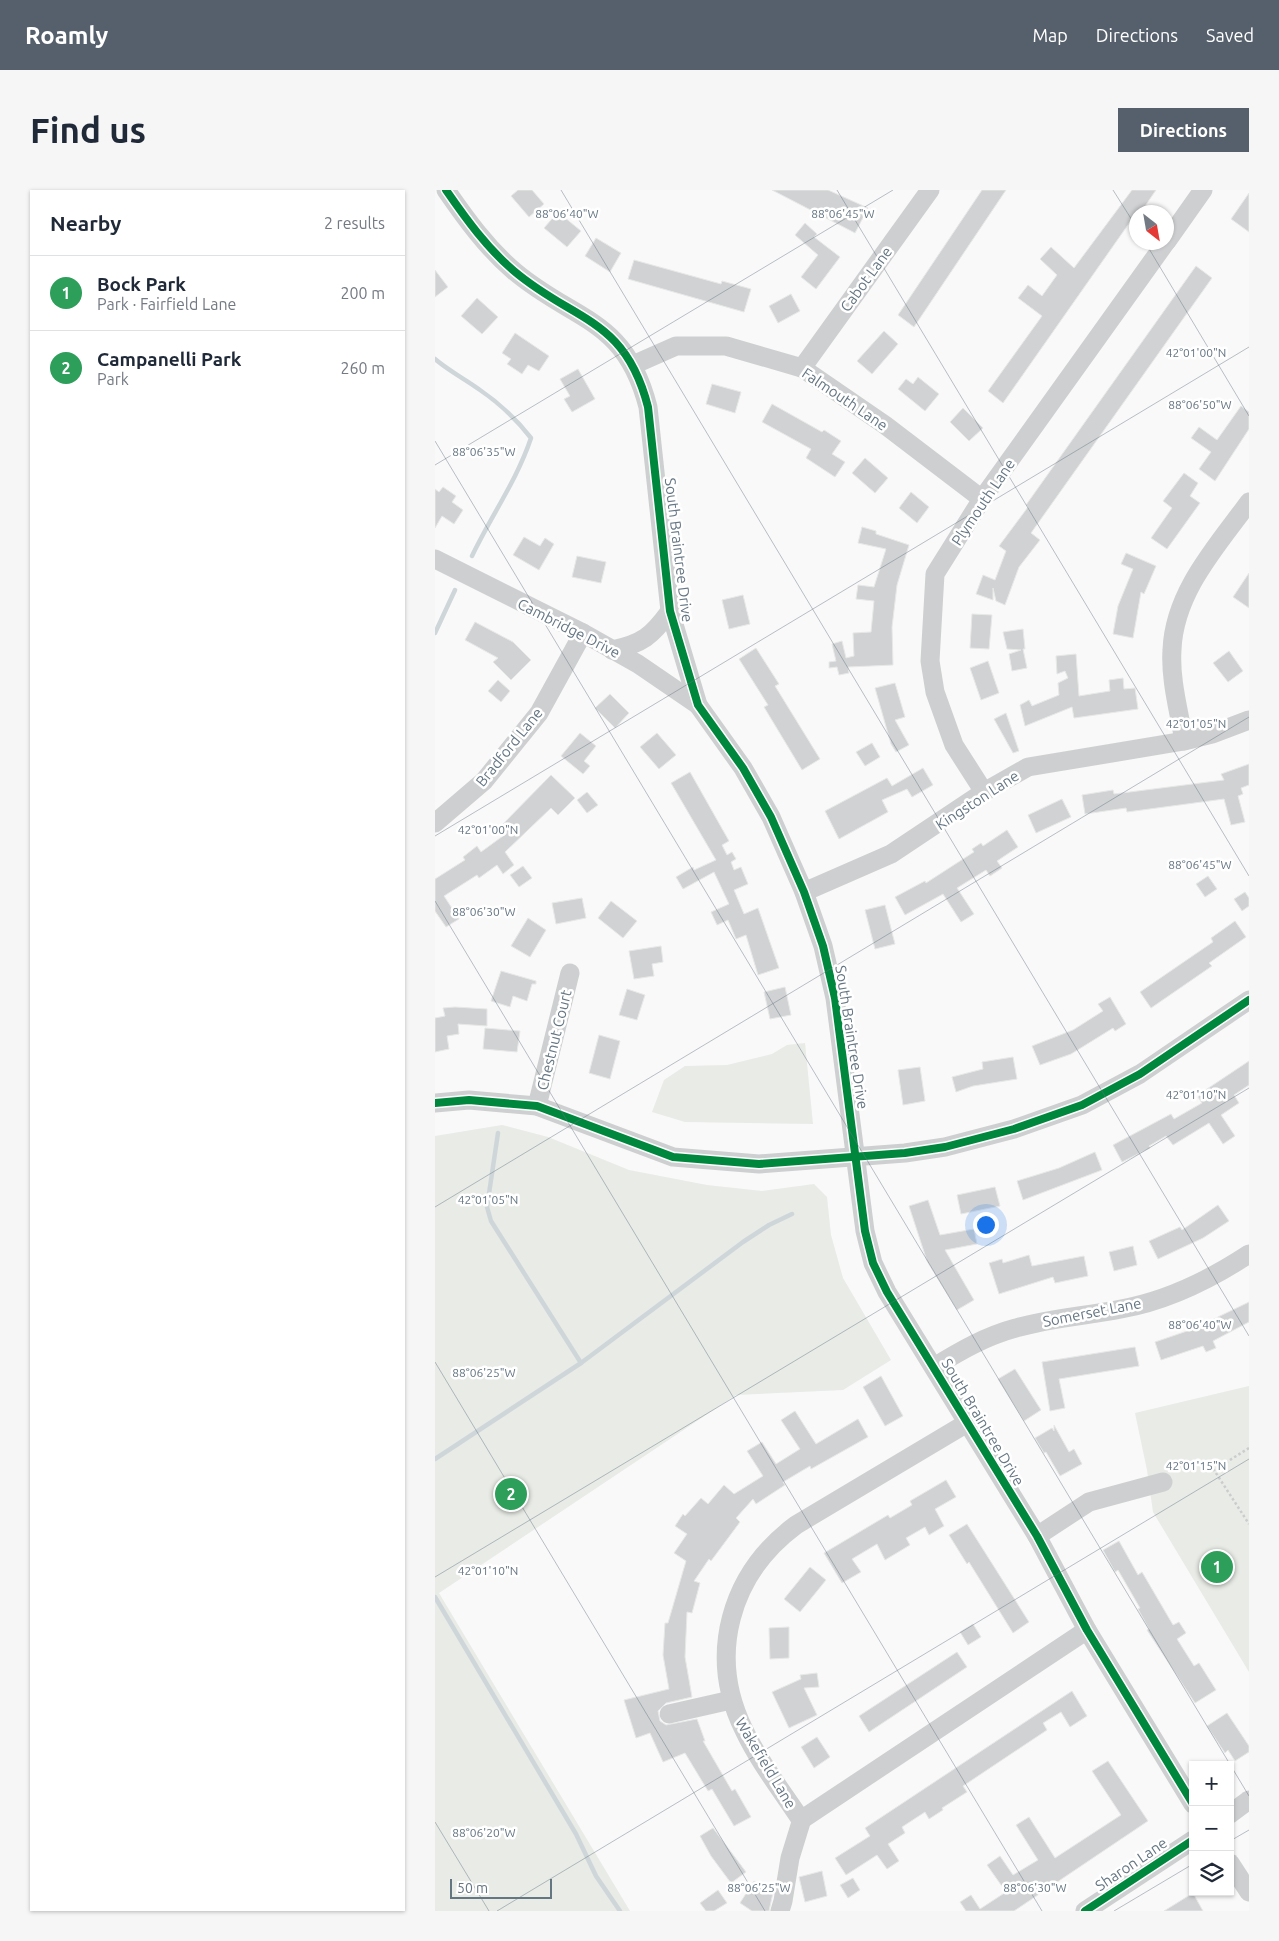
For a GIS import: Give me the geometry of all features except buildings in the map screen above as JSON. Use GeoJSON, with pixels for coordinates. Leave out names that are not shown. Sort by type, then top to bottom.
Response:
{"type":"FeatureCollection","features":[{"type":"Feature","properties":{"kind":"street","name":"South Braintree Drive"},"geometry":{"type":"LineString","coordinates":[[447,190],[471,226],[513,271],[542,293],[608,333],[633,365],[642,386],[647,407],[670,612],[698,706],[748,776],[771,817],[804,892],[823,946],[835,998],[865,1231],[873,1263],[887,1292],[1037,1536],[1087,1630],[1189,1797]]}},
{"type":"Feature","properties":{"kind":"street","name":"Plymouth Lane"},"geometry":{"type":"LineString","coordinates":[[1174,231],[1203,190]]}},
{"type":"Feature","properties":{"kind":"street","name":"Cabot Lane"},"geometry":{"type":"LineString","coordinates":[[802,368],[925,191]]}},
{"type":"Feature","properties":{"kind":"street","name":"Plymouth Lane"},"geometry":{"type":"LineString","coordinates":[[984,792],[954,745],[935,692],[930,661],[935,574],[982,499],[1160,250]]}},
{"type":"Feature","properties":{"kind":"street","name":"Falmouth Lane"},"geometry":{"type":"LineString","coordinates":[[633,365],[677,346],[726,346],[802,368],[885,425],[982,499]]}},
{"type":"Feature","properties":{"kind":"street"},"geometry":{"type":"LineString","coordinates":[[1184,741],[1171,658],[1179,612],[1192,581],[1249,502]]}},
{"type":"Feature","properties":{"kind":"street","name":"Cambridge Drive"},"geometry":{"type":"LineString","coordinates":[[435,559],[583,633],[638,664],[698,706]]}},
{"type":"Feature","properties":{"kind":"street"},"geometry":{"type":"LineString","coordinates":[[612,650],[630,646],[644,640],[656,630],[670,612]]}},
{"type":"Feature","properties":{"kind":"street","name":"Bradford Lane"},"geometry":{"type":"LineString","coordinates":[[435,823],[484,781],[539,713],[583,633]]}},
{"type":"Feature","properties":{"kind":"street","name":"Kingston Lane"},"geometry":{"type":"LineString","coordinates":[[804,892],[891,854],[984,792],[1028,767],[1184,741],[1212,734],[1249,720]]}},
{"type":"Feature","properties":{"kind":"street","name":"Chestnut Court"},"geometry":{"type":"LineString","coordinates":[[537,1106],[570,973]]}},
{"type":"Feature","properties":{"kind":"street"},"geometry":{"type":"LineString","coordinates":[[435,1103],[469,1100],[537,1106],[673,1157],[759,1164],[905,1153],[945,1147],[1015,1130],[1054,1116],[1123,1084],[1249,1000]]}},
{"type":"Feature","properties":{"kind":"street","name":"Somerset Lane"},"geometry":{"type":"LineString","coordinates":[[934,1367],[967,1347],[1015,1328],[1123,1309],[1160,1298],[1214,1275],[1249,1254]]}},
{"type":"Feature","properties":{"kind":"street","name":"Wakefield Lane"},"geometry":{"type":"LineString","coordinates":[[967,1423],[812,1515],[781,1536],[745,1581],[727,1636],[726,1659],[731,1700],[753,1746],[801,1820],[1087,1630]]}},
{"type":"Feature","properties":{"kind":"street"},"geometry":{"type":"LineString","coordinates":[[1037,1536],[1089,1502],[1163,1482]]}},
{"type":"Feature","properties":{"kind":"street"},"geometry":{"type":"LineString","coordinates":[[669,1714],[731,1700]]}},
{"type":"Feature","properties":{"kind":"street"},"geometry":{"type":"LineString","coordinates":[[1234,1811],[1249,1800]]}},
{"type":"Feature","properties":{"kind":"street"},"geometry":{"type":"LineString","coordinates":[[780,1911],[790,1858],[802,1819]]}},
{"type":"Feature","properties":{"kind":"street","name":"Sharon Lane"},"geometry":{"type":"LineString","coordinates":[[1085,1911],[1189,1843]]}},
{"type":"Feature","properties":{"kind":"street"},"geometry":{"type":"LineString","coordinates":[[1234,1869],[1249,1892]]}},
{"type":"Feature","properties":{"kind":"path"},"geometry":{"type":"LineString","coordinates":[[1249,1448],[1214,1470],[1249,1524]]}},
{"type":"Feature","properties":{"kind":"shaded area"},"geometry":{"type":"Polygon","coordinates":[[[805,1043],[813,1124],[685,1122],[652,1112],[664,1080],[685,1066],[727,1065],[772,1054],[787,1045],[805,1043]]]}},
{"type":"Feature","properties":{"kind":"shaded area"},"geometry":{"type":"Polygon","coordinates":[[[502,1125],[548,1137],[629,1170],[707,1185],[762,1191],[814,1184],[827,1197],[831,1235],[843,1278],[891,1360],[843,1390],[736,1395],[439,1593],[630,1911],[435,1911],[435,1136],[502,1125]]]}},
{"type":"Feature","properties":{"kind":"shaded area"},"geometry":{"type":"Polygon","coordinates":[[[1249,1386],[1249,1672],[1153,1512],[1147,1470],[1135,1413],[1249,1386]]]}},
{"type":"Feature","properties":{"kind":"waterway"},"geometry":{"type":"LineString","coordinates":[[435,359],[494,400],[514,418],[531,438],[519,469],[472,556]]}},
{"type":"Feature","properties":{"kind":"waterway"},"geometry":{"type":"LineString","coordinates":[[435,633],[455,590]]}},
{"type":"Feature","properties":{"kind":"waterway"},"geometry":{"type":"LineString","coordinates":[[498,1133],[487,1207],[491,1221],[581,1363]]}},
{"type":"Feature","properties":{"kind":"waterway"},"geometry":{"type":"LineString","coordinates":[[435,1459],[581,1363],[743,1242],[769,1225],[792,1214]]}},
{"type":"Feature","properties":{"kind":"waterway"},"geometry":{"type":"LineString","coordinates":[[435,1597],[576,1834],[596,1876],[620,1911]]}},
{"type":"Feature","properties":{"kind":"cycle path"},"geometry":{"type":"LineString","coordinates":[[446,190],[477,233],[504,262],[536,288],[595,324],[626,355],[638,377],[648,407],[670,611],[698,705],[743,768],[771,817],[804,892],[823,946],[835,998],[865,1231],[873,1263],[887,1292],[1037,1536],[1087,1630],[1189,1797]]}},
{"type":"Feature","properties":{"kind":"cycle path"},"geometry":{"type":"LineString","coordinates":[[435,1103],[469,1100],[537,1106],[673,1157],[759,1164],[905,1153],[945,1147],[1014,1129],[1082,1105],[1140,1074],[1249,1000]]}},
{"type":"Feature","properties":{"kind":"cycle path"},"geometry":{"type":"LineString","coordinates":[[1085,1911],[1189,1843]]}},
{"type":"Feature","properties":{"kind":"place","name":"Campanelli Park"},"geometry":{"type":"Point","coordinates":[511,1494]}},
{"type":"Feature","properties":{"kind":"place","name":"Bock Park"},"geometry":{"type":"Point","coordinates":[1217,1567]}}]}
